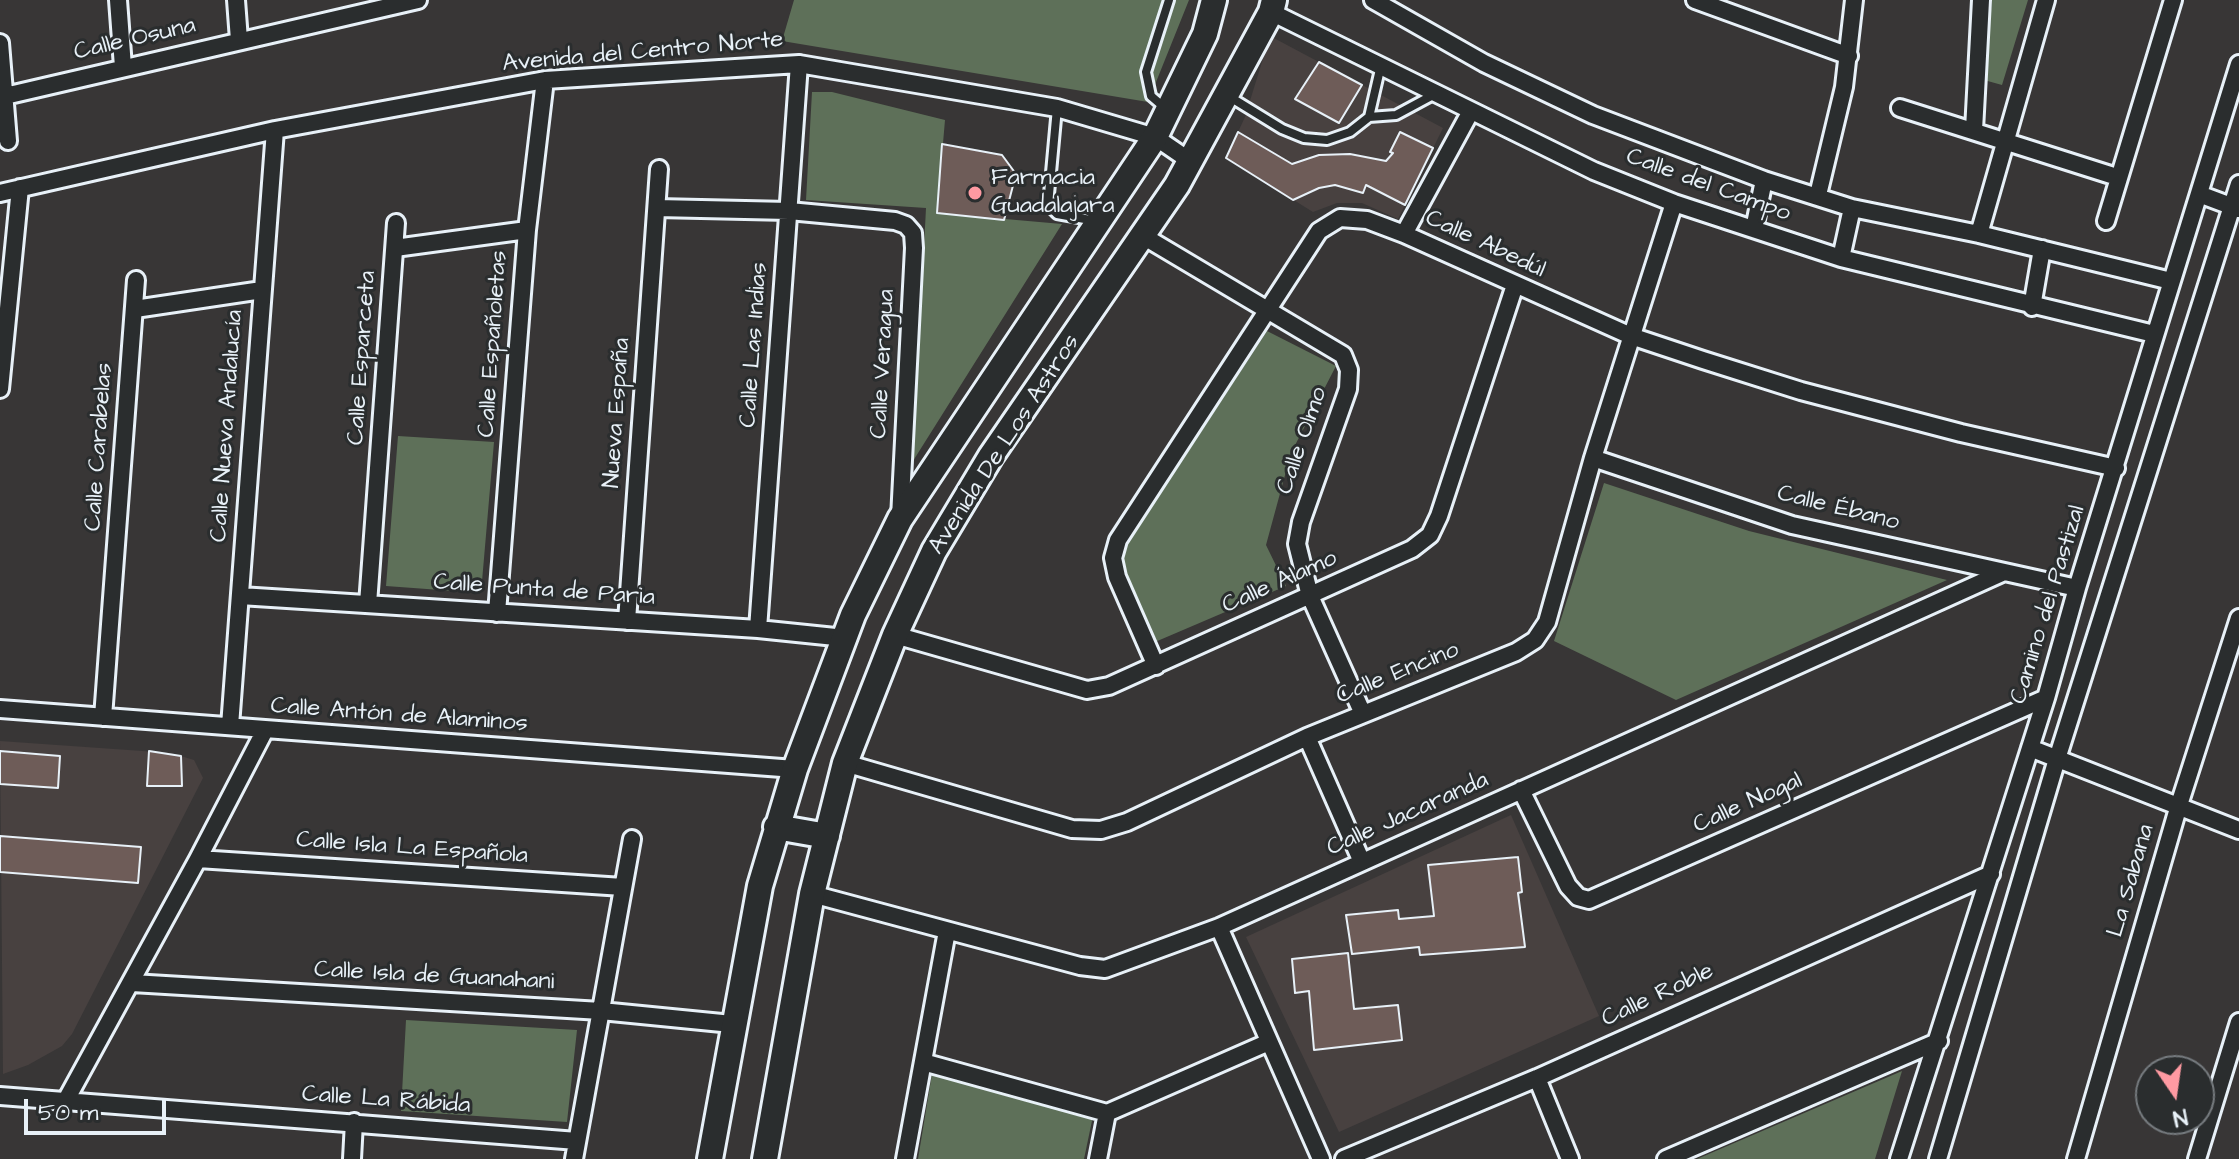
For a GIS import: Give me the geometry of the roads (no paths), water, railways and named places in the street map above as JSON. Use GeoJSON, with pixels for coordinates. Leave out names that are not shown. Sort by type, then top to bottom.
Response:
{"type":"FeatureCollection","features":[{"type":"Feature","properties":{"kind":"main road","name":"Avenida De Los Astros"},"geometry":{"type":"LineString","coordinates":[[710,1159],[732,1024],[760,886],[795,769],[845,638],[900,519],[1155,137],[1205,34],[1214,0]]}},
{"type":"Feature","properties":{"kind":"main road","name":"Avenida De Los Astros"},"geometry":{"type":"LineString","coordinates":[[765,1159],[812,894],[845,763],[895,635],[934,551],[991,456],[1143,236],[1190,161],[1273,6]]}},
{"type":"Feature","properties":{"kind":"main road"},"geometry":{"type":"LineString","coordinates":[[776,827],[827,836]]}},
{"type":"Feature","properties":{"kind":"street"},"geometry":{"type":"LineString","coordinates":[[118,0],[123,67]]}},
{"type":"Feature","properties":{"kind":"street"},"geometry":{"type":"LineString","coordinates":[[236,0],[239,40]]}},
{"type":"Feature","properties":{"kind":"street","name":"Calle Osuna"},"geometry":{"type":"LineString","coordinates":[[5,96],[239,40],[357,6],[418,0]]}},
{"type":"Feature","properties":{"kind":"street","name":"Calle del Campo"},"geometry":{"type":"LineString","coordinates":[[1373,0],[1484,63],[1593,115],[1764,180],[1852,208],[1979,234],[2171,281]]}},
{"type":"Feature","properties":{"kind":"street"},"geometry":{"type":"LineString","coordinates":[[1695,0],[1718,5],[1849,56]]}},
{"type":"Feature","properties":{"kind":"street"},"geometry":{"type":"LineString","coordinates":[[1818,195],[1849,56],[1854,0]]}},
{"type":"Feature","properties":{"kind":"street"},"geometry":{"type":"LineString","coordinates":[[1974,130],[1981,0]]}},
{"type":"Feature","properties":{"kind":"street"},"geometry":{"type":"LineString","coordinates":[[1979,234],[2003,141],[2046,0]]}},
{"type":"Feature","properties":{"kind":"street"},"geometry":{"type":"LineString","coordinates":[[2106,221],[2173,0]]}},
{"type":"Feature","properties":{"kind":"street","name":"Calle del Campo"},"geometry":{"type":"LineString","coordinates":[[1273,6],[1471,111],[1594,171],[1674,203],[1841,258],[2032,307],[2154,334]]}},
{"type":"Feature","properties":{"kind":"street"},"geometry":{"type":"LineString","coordinates":[[0,43],[8,141]]}},
{"type":"Feature","properties":{"kind":"street","name":"Avenida del Centro Norte"},"geometry":{"type":"LineString","coordinates":[[0,193],[275,130],[545,80],[799,64],[1057,108],[1155,137],[1190,161]]}},
{"type":"Feature","properties":{"kind":"street","name":"Calle Las Indias"},"geometry":{"type":"LineString","coordinates":[[758,629],[799,64]]}},
{"type":"Feature","properties":{"kind":"street","name":"Camino del Pastizal"},"geometry":{"type":"LineString","coordinates":[[1899,1159],[2046,698],[2154,334],[2239,64]]}},
{"type":"Feature","properties":{"kind":"street","name":"Calle Españoletas"},"geometry":{"type":"LineString","coordinates":[[497,613],[527,230],[545,80]]}},
{"type":"Feature","properties":{"kind":"street"},"geometry":{"type":"LineString","coordinates":[[1900,108],[2117,177]]}},
{"type":"Feature","properties":{"kind":"street"},"geometry":{"type":"LineString","coordinates":[[1404,234],[1471,111]]}},
{"type":"Feature","properties":{"kind":"street","name":"Calle Nueva Andalucía"},"geometry":{"type":"LineString","coordinates":[[230,726],[275,130]]}},
{"type":"Feature","properties":{"kind":"street","name":"Nueva España"},"geometry":{"type":"LineString","coordinates":[[627,621],[659,169]]}},
{"type":"Feature","properties":{"kind":"street"},"geometry":{"type":"LineString","coordinates":[[1754,229],[1764,180]]}},
{"type":"Feature","properties":{"kind":"street"},"geometry":{"type":"LineString","coordinates":[[1938,1159],[2057,759],[2236,208],[2239,184]]}},
{"type":"Feature","properties":{"kind":"street"},"geometry":{"type":"LineString","coordinates":[[0,389],[2,343],[20,188]]}},
{"type":"Feature","properties":{"kind":"street"},"geometry":{"type":"LineString","coordinates":[[2199,194],[2236,208]]}},
{"type":"Feature","properties":{"kind":"street","name":"Calle Encino"},"geometry":{"type":"LineString","coordinates":[[845,763],[1072,829],[1101,830],[1127,822],[1307,737],[1516,652],[1535,640],[1547,622],[1593,458],[1674,203]]}},
{"type":"Feature","properties":{"kind":"street"},"geometry":{"type":"LineString","coordinates":[[657,208],[789,211]]}},
{"type":"Feature","properties":{"kind":"street"},"geometry":{"type":"LineString","coordinates":[[1841,258],[1852,208]]}},
{"type":"Feature","properties":{"kind":"street","name":"Calle Veragua"},"geometry":{"type":"LineString","coordinates":[[789,211],[895,221],[906,225],[913,233],[900,519]]}},
{"type":"Feature","properties":{"kind":"street","name":"Calle Abedúl"},"geometry":{"type":"LineString","coordinates":[[1156,666],[1117,577],[1113,558],[1115,549],[1319,231],[1329,223],[1353,216],[1404,234],[1631,336],[1801,391],[1961,433],[2116,468]]}},
{"type":"Feature","properties":{"kind":"street"},"geometry":{"type":"LineString","coordinates":[[395,248],[396,223]]}},
{"type":"Feature","properties":{"kind":"street","name":"Calle Esparceta"},"geometry":{"type":"LineString","coordinates":[[368,604],[395,248],[527,230]]}},
{"type":"Feature","properties":{"kind":"street","name":"Calle Olmo"},"geometry":{"type":"LineString","coordinates":[[1143,236],[1343,355],[1349,370],[1348,389],[1301,522],[1297,544],[1310,596],[1363,714]]}},
{"type":"Feature","properties":{"kind":"street"},"geometry":{"type":"LineString","coordinates":[[2032,307],[2042,249]]}},
{"type":"Feature","properties":{"kind":"street","name":"Calle Carabelas"},"geometry":{"type":"LineString","coordinates":[[103,717],[136,280]]}},
{"type":"Feature","properties":{"kind":"street","name":"Calle Álamo"},"geometry":{"type":"LineString","coordinates":[[895,635],[1087,690],[1109,686],[1156,666],[1412,549],[1430,535],[1439,516],[1515,285]]}},
{"type":"Feature","properties":{"kind":"street"},"geometry":{"type":"LineString","coordinates":[[135,309],[262,290]]}},
{"type":"Feature","properties":{"kind":"street","name":"Calle Ébano"},"geometry":{"type":"LineString","coordinates":[[1593,458],[1792,525],[2077,588]]}},
{"type":"Feature","properties":{"kind":"street","name":"Calle Jacaranda"},"geometry":{"type":"LineString","coordinates":[[812,894],[1105,969],[1219,927],[2002,573]]}},
{"type":"Feature","properties":{"kind":"street","name":"Calle Punta de Paria"},"geometry":{"type":"LineString","coordinates":[[240,596],[758,629],[845,638]]}},
{"type":"Feature","properties":{"kind":"street","name":"La Sabana"},"geometry":{"type":"LineString","coordinates":[[2076,1159],[2179,805],[2239,618]]}},
{"type":"Feature","properties":{"kind":"street","name":"Calle Nogal"},"geometry":{"type":"LineString","coordinates":[[1521,790],[1568,886],[1578,897],[1589,900],[2046,698]]}},
{"type":"Feature","properties":{"kind":"street","name":"Calle Antón de Alaminos"},"geometry":{"type":"LineString","coordinates":[[0,709],[795,769]]}},
{"type":"Feature","properties":{"kind":"street"},"geometry":{"type":"LineString","coordinates":[[65,1102],[132,983],[265,730]]}},
{"type":"Feature","properties":{"kind":"street"},"geometry":{"type":"LineString","coordinates":[[1307,737],[1362,862]]}},
{"type":"Feature","properties":{"kind":"street"},"geometry":{"type":"LineString","coordinates":[[2030,748],[2239,830]]}},
{"type":"Feature","properties":{"kind":"street"},"geometry":{"type":"LineString","coordinates":[[574,1159],[632,839]]}},
{"type":"Feature","properties":{"kind":"street","name":"Calle Isla La Española"},"geometry":{"type":"LineString","coordinates":[[198,859],[623,887]]}},
{"type":"Feature","properties":{"kind":"street","name":"Calle Roble"},"geometry":{"type":"LineString","coordinates":[[1344,1159],[1537,1078],[1991,874]]}},
{"type":"Feature","properties":{"kind":"street"},"geometry":{"type":"LineString","coordinates":[[1219,927],[1321,1159]]}},
{"type":"Feature","properties":{"kind":"street"},"geometry":{"type":"LineString","coordinates":[[905,1159],[947,931]]}},
{"type":"Feature","properties":{"kind":"street","name":"Calle Isla de Guanahani"},"geometry":{"type":"LineString","coordinates":[[132,983],[601,1011],[732,1024]]}},
{"type":"Feature","properties":{"kind":"street"},"geometry":{"type":"LineString","coordinates":[[2197,1159],[2239,1022]]}},
{"type":"Feature","properties":{"kind":"street"},"geometry":{"type":"LineString","coordinates":[[1666,1159],[1939,1041]]}},
{"type":"Feature","properties":{"kind":"street"},"geometry":{"type":"LineString","coordinates":[[923,1062],[1107,1113],[1269,1042]]}},
{"type":"Feature","properties":{"kind":"street"},"geometry":{"type":"LineString","coordinates":[[1537,1078],[1570,1159]]}},
{"type":"Feature","properties":{"kind":"street","name":"Calle La Rábida"},"geometry":{"type":"LineString","coordinates":[[0,1096],[577,1141]]}},
{"type":"Feature","properties":{"kind":"street"},"geometry":{"type":"LineString","coordinates":[[1098,1159],[1107,1113]]}},
{"type":"Feature","properties":{"kind":"street"},"geometry":{"type":"LineString","coordinates":[[352,1159],[354,1122]]}},
{"type":"Feature","properties":{"kind":"lane"},"geometry":{"type":"LineString","coordinates":[[1167,110],[1151,96],[1146,72],[1169,0]]}},
{"type":"Feature","properties":{"kind":"lane"},"geometry":{"type":"LineString","coordinates":[[1369,117],[1381,64]]}},
{"type":"Feature","properties":{"kind":"lane"},"geometry":{"type":"LineString","coordinates":[[1227,96],[1282,129],[1304,138],[1327,140],[1350,132],[1369,117],[1396,115],[1437,92]]}},
{"type":"Feature","properties":{"kind":"lane"},"geometry":{"type":"LineString","coordinates":[[1057,108],[1048,205],[1057,214],[1098,221]]}},
{"type":"Feature","properties":{"kind":"place","name":"Farmacia Guadalajara"},"geometry":{"type":"Point","coordinates":[975,193]}}]}
